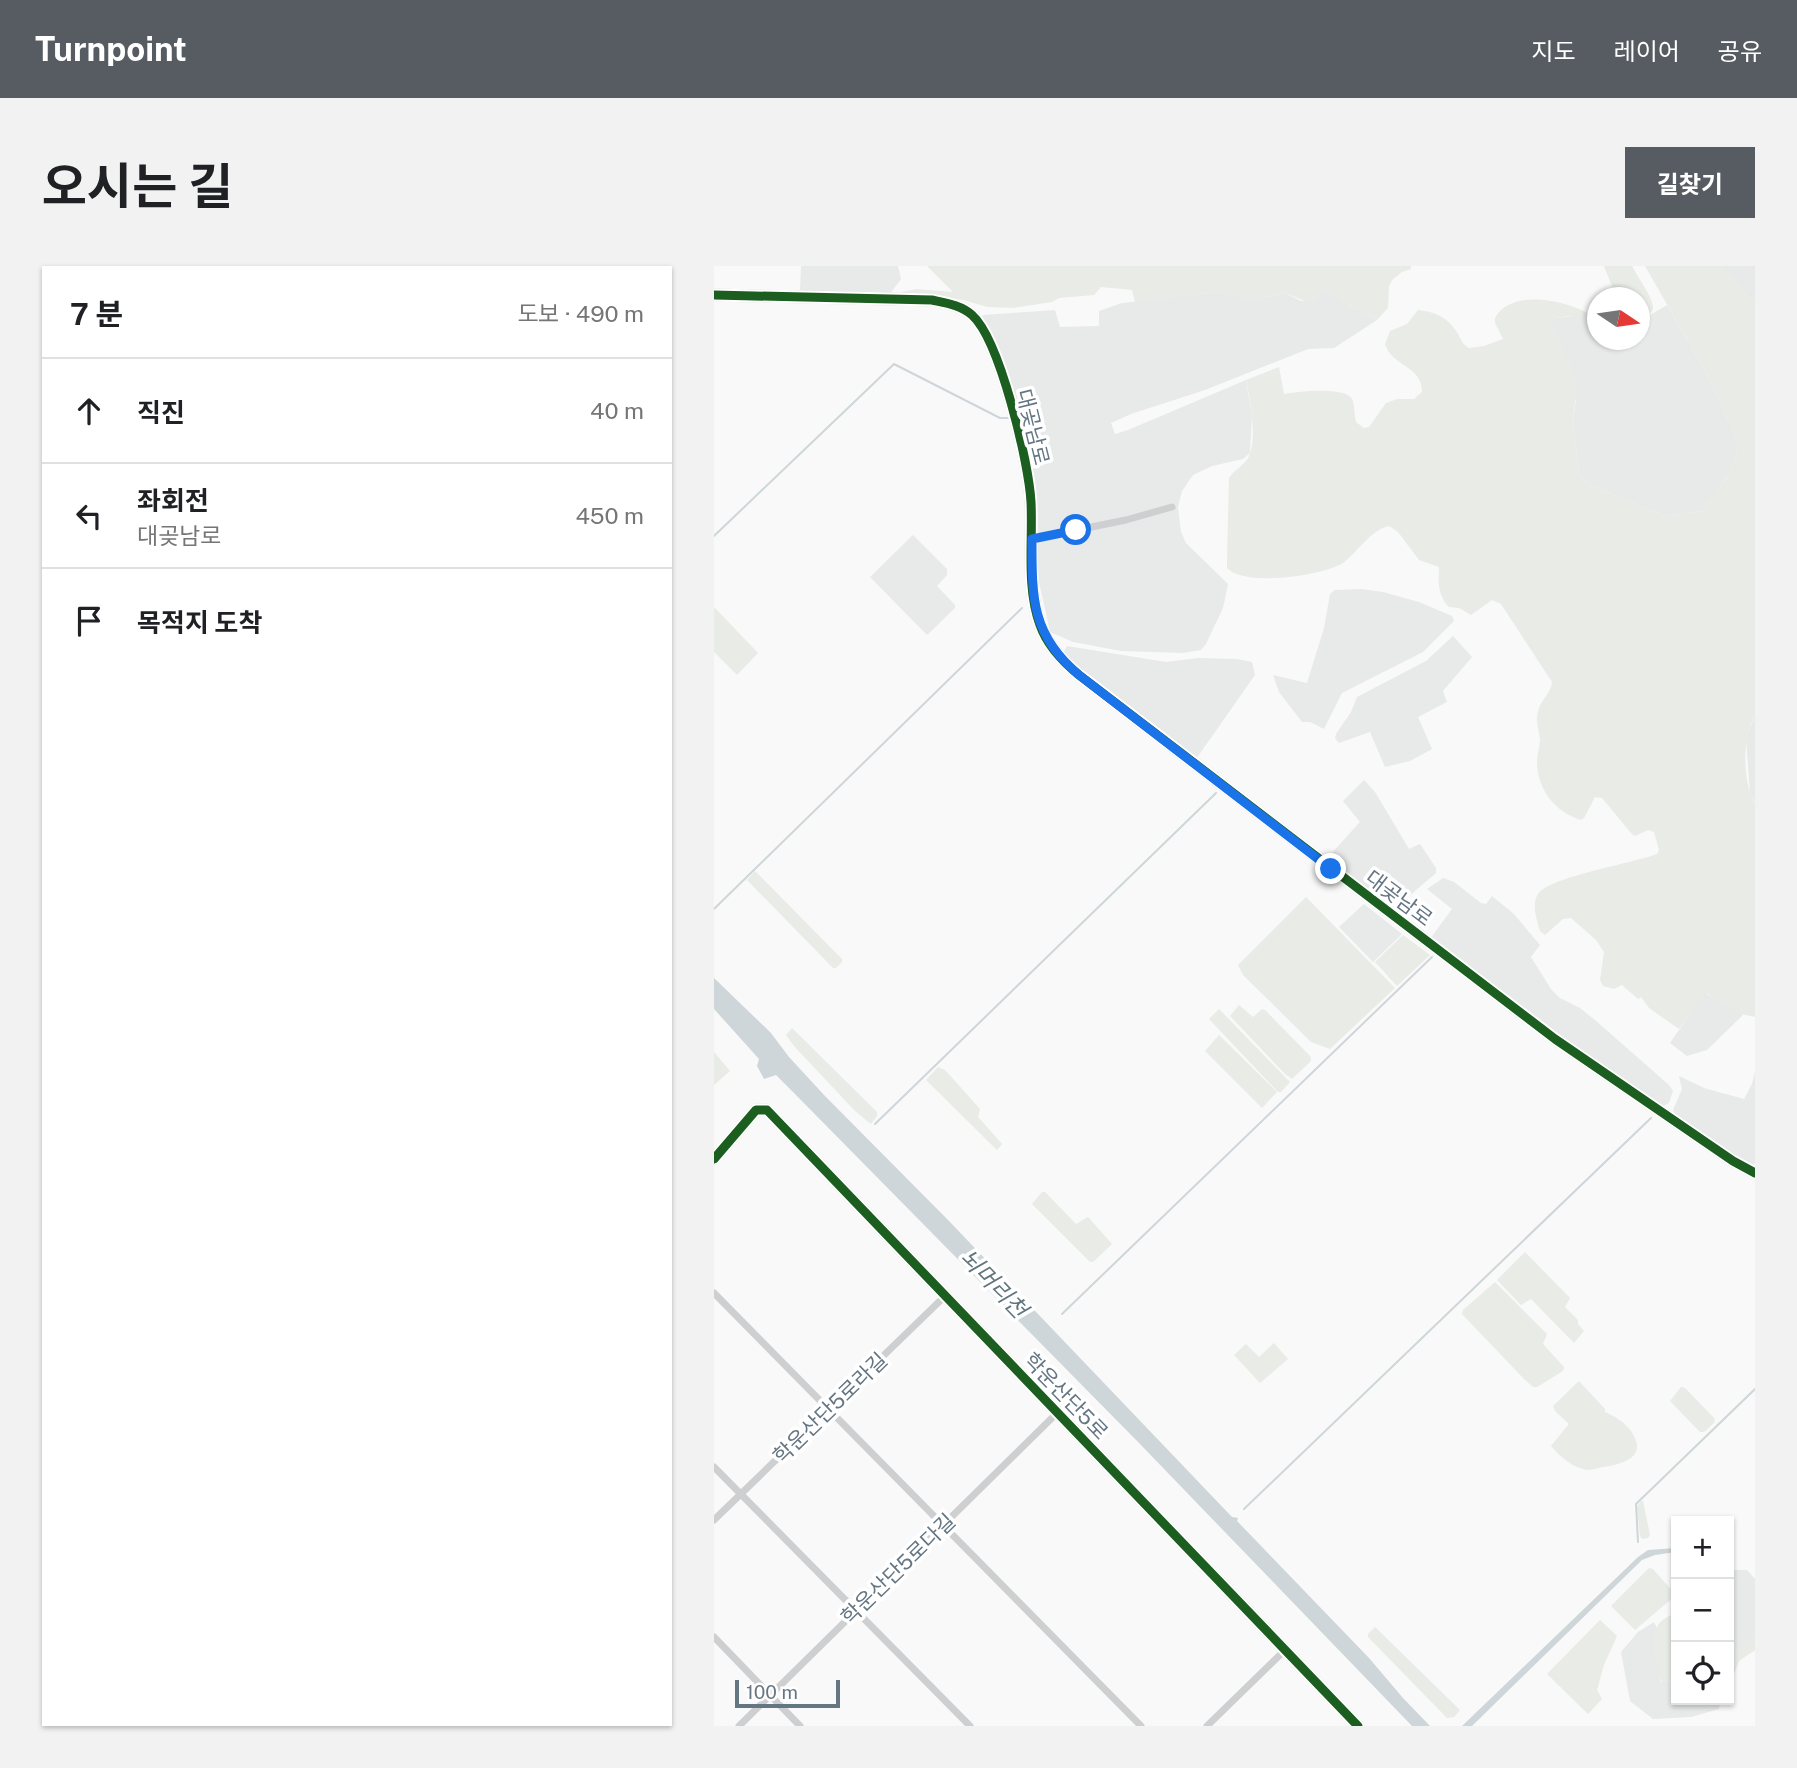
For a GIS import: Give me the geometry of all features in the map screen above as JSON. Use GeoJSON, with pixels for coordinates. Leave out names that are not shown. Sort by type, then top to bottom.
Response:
{"type":"FeatureCollection","features":[{"type":"Feature","properties":{"kind":"street","name":"대곶남로"},"geometry":{"type":"LineString","coordinates":[[714,295],[932,300],[972,314],[988,336],[1000,368],[1029,482],[1037,617],[1052,648],[1069,667],[1555,1039],[1733,1161],[1755,1173]]}},
{"type":"Feature","properties":{"kind":"street"},"geometry":{"type":"LineString","coordinates":[[1032,539],[1126,520],[1172,507]]}},
{"type":"Feature","properties":{"kind":"street","name":"학운산단5로"},"geometry":{"type":"LineString","coordinates":[[714,1159],[756,1110],[767,1110],[1358,1726]]}},
{"type":"Feature","properties":{"kind":"street"},"geometry":{"type":"LineString","coordinates":[[714,1293],[1141,1726]]}},
{"type":"Feature","properties":{"kind":"street","name":"학운산단5로라길"},"geometry":{"type":"LineString","coordinates":[[714,1520],[945,1296]]}},
{"type":"Feature","properties":{"kind":"street","name":"학운산단5로다길"},"geometry":{"type":"LineString","coordinates":[[739,1726],[1058,1413]]}},
{"type":"Feature","properties":{"kind":"street"},"geometry":{"type":"LineString","coordinates":[[714,1467],[971,1726]]}},
{"type":"Feature","properties":{"kind":"street"},"geometry":{"type":"LineString","coordinates":[[714,1637],[800,1726]]}},
{"type":"Feature","properties":{"kind":"street"},"geometry":{"type":"LineString","coordinates":[[1207,1726],[1285,1650]]}},
{"type":"Feature","properties":{"kind":"shaded area"},"geometry":{"type":"Polygon","coordinates":[[[801,266],[898,266],[901,279],[889,295],[804,293],[800,290],[801,266]]]}},
{"type":"Feature","properties":{"kind":"shaded area"},"geometry":{"type":"Polygon","coordinates":[[[927,266],[1411,266],[1411,269],[1392,280],[1388,308],[1377,320],[1325,289],[1307,302],[1285,293],[1248,301],[1216,292],[1135,302],[1132,290],[1101,287],[1094,295],[1059,298],[1052,302],[1013,308],[987,307],[964,300],[902,295],[902,292],[917,289],[953,292],[927,266]]]}},
{"type":"Feature","properties":{"kind":"shaded area"},"geometry":{"type":"Polygon","coordinates":[[[1604,266],[1632,266],[1644,287],[1612,287],[1604,266]]]}},
{"type":"Feature","properties":{"kind":"shaded area"},"geometry":{"type":"Polygon","coordinates":[[[1645,266],[1721,266],[1755,305],[1755,714],[1745,759],[1748,783],[1755,805],[1755,1017],[1737,1013],[1706,993],[1679,1029],[1649,1008],[1641,997],[1638,999],[1622,985],[1614,989],[1603,986],[1600,980],[1604,952],[1596,940],[1571,918],[1563,919],[1545,935],[1540,931],[1535,903],[1538,894],[1545,888],[1574,876],[1646,858],[1657,854],[1659,850],[1654,832],[1648,830],[1635,836],[1602,798],[1595,797],[1581,820],[1563,811],[1549,798],[1538,772],[1540,739],[1537,719],[1539,708],[1552,682],[1501,604],[1492,600],[1471,615],[1459,608],[1449,607],[1441,594],[1439,567],[1419,560],[1398,532],[1389,526],[1376,532],[1349,558],[1333,568],[1284,578],[1236,574],[1227,568],[1229,478],[1248,458],[1251,450],[1252,419],[1246,380],[1279,367],[1284,394],[1340,392],[1352,399],[1356,422],[1364,428],[1369,427],[1386,403],[1397,399],[1414,399],[1422,392],[1417,377],[1393,357],[1385,344],[1390,331],[1407,324],[1418,310],[1431,312],[1446,320],[1469,348],[1503,339],[1495,318],[1503,308],[1515,302],[1544,300],[1587,313],[1587,321],[1567,316],[1554,318],[1551,323],[1575,374],[1577,389],[1573,419],[1579,473],[1583,479],[1593,486],[1665,516],[1703,511],[1728,475],[1738,442],[1709,378],[1645,266]]]}},
{"type":"Feature","properties":{"kind":"shaded area"},"geometry":{"type":"Polygon","coordinates":[[[1721,266],[1755,266],[1755,305],[1734,281],[1721,266]]]}},
{"type":"Feature","properties":{"kind":"shaded area"},"geometry":{"type":"Polygon","coordinates":[[[1325,288],[1343,302],[1377,320],[1334,348],[1308,349],[1205,390],[1111,423],[1115,434],[1128,430],[1246,380],[1252,416],[1250,453],[1243,459],[1212,466],[1193,475],[1182,491],[1178,507],[1181,532],[1186,543],[1228,584],[1223,608],[1206,644],[1201,650],[1183,653],[1121,651],[1073,642],[1050,632],[1039,582],[1034,492],[998,349],[982,319],[983,315],[1055,310],[1060,327],[1099,326],[1099,311],[1122,303],[1216,292],[1252,300],[1285,293],[1301,301],[1313,300],[1325,288]]]}},
{"type":"Feature","properties":{"kind":"shaded area"},"geometry":{"type":"Polygon","coordinates":[[[1667,305],[1709,378],[1738,442],[1728,475],[1703,511],[1665,516],[1593,486],[1579,473],[1573,419],[1576,401],[1551,323],[1554,318],[1578,316],[1587,320],[1587,350],[1650,350],[1650,315],[1667,305]]]}},
{"type":"Feature","properties":{"kind":"shaded area"},"geometry":{"type":"Polygon","coordinates":[[[913,535],[947,569],[947,575],[937,586],[955,605],[927,635],[870,577],[913,535]]]}},
{"type":"Feature","properties":{"kind":"shaded area"},"geometry":{"type":"Polygon","coordinates":[[[1362,589],[1419,602],[1452,616],[1454,621],[1423,652],[1342,693],[1324,729],[1310,722],[1302,722],[1279,692],[1273,675],[1307,683],[1324,628],[1330,594],[1335,590],[1362,589]]]}},
{"type":"Feature","properties":{"kind":"shaded area"},"geometry":{"type":"Polygon","coordinates":[[[714,607],[758,653],[737,675],[714,652],[714,607]]]}},
{"type":"Feature","properties":{"kind":"shaded area"},"geometry":{"type":"Polygon","coordinates":[[[1453,636],[1472,657],[1443,691],[1447,702],[1418,717],[1432,749],[1410,761],[1385,767],[1370,732],[1339,743],[1335,738],[1336,734],[1351,712],[1357,697],[1426,661],[1453,636]]]}},
{"type":"Feature","properties":{"kind":"shaded area"},"geometry":{"type":"Polygon","coordinates":[[[1067,646],[1166,662],[1198,658],[1237,659],[1252,662],[1255,675],[1196,759],[1062,655],[1067,646]]]}},
{"type":"Feature","properties":{"kind":"shaded area"},"geometry":{"type":"Polygon","coordinates":[[[1755,714],[1755,804],[1750,793],[1746,739],[1755,714]]]}},
{"type":"Feature","properties":{"kind":"shaded area"},"geometry":{"type":"Polygon","coordinates":[[[1364,780],[1375,792],[1409,849],[1420,844],[1436,868],[1436,873],[1395,908],[1391,908],[1329,862],[1330,855],[1360,822],[1343,801],[1364,780]]]}},
{"type":"Feature","properties":{"kind":"shaded area"},"geometry":{"type":"Polygon","coordinates":[[[755,871],[842,959],[836,968],[833,968],[747,880],[755,871]]]}},
{"type":"Feature","properties":{"kind":"shaded area"},"geometry":{"type":"Polygon","coordinates":[[[1443,878],[1454,882],[1481,903],[1486,904],[1492,896],[1514,914],[1540,945],[1531,957],[1551,989],[1560,998],[1580,1008],[1595,1020],[1669,1085],[1673,1091],[1669,1103],[1661,1107],[1565,1042],[1430,939],[1452,909],[1427,889],[1443,878]]]}},
{"type":"Feature","properties":{"kind":"shaded area"},"geometry":{"type":"Polygon","coordinates":[[[1306,897],[1395,988],[1330,1049],[1311,1042],[1243,975],[1238,965],[1306,897]]]}},
{"type":"Feature","properties":{"kind":"shaded area"},"geometry":{"type":"Polygon","coordinates":[[[1364,904],[1402,934],[1373,962],[1339,927],[1364,904]]]}},
{"type":"Feature","properties":{"kind":"shaded area"},"geometry":{"type":"Polygon","coordinates":[[[1403,935],[1430,955],[1397,986],[1375,962],[1403,935]]]}},
{"type":"Feature","properties":{"kind":"shaded area"},"geometry":{"type":"Polygon","coordinates":[[[1705,993],[1743,1015],[1707,1050],[1687,1056],[1670,1043],[1705,993]]]}},
{"type":"Feature","properties":{"kind":"shaded area"},"geometry":{"type":"Polygon","coordinates":[[[1239,1005],[1253,1017],[1262,1009],[1265,1010],[1311,1057],[1311,1061],[1292,1079],[1285,1074],[1230,1016],[1239,1005]]]}},
{"type":"Feature","properties":{"kind":"shaded area"},"geometry":{"type":"Polygon","coordinates":[[[1219,1009],[1290,1082],[1281,1092],[1278,1092],[1209,1019],[1219,1009]]]}},
{"type":"Feature","properties":{"kind":"shaded area"},"geometry":{"type":"Polygon","coordinates":[[[792,1028],[877,1112],[871,1124],[855,1111],[794,1046],[786,1035],[792,1028]]]}},
{"type":"Feature","properties":{"kind":"shaded area"},"geometry":{"type":"Polygon","coordinates":[[[1219,1035],[1277,1092],[1262,1108],[1205,1051],[1219,1035]]]}},
{"type":"Feature","properties":{"kind":"shaded area"},"geometry":{"type":"Polygon","coordinates":[[[714,1052],[730,1071],[714,1085],[714,1052]]]}},
{"type":"Feature","properties":{"kind":"shaded area"},"geometry":{"type":"Polygon","coordinates":[[[938,1067],[945,1070],[980,1109],[978,1117],[1002,1144],[997,1150],[926,1080],[938,1067]]]}},
{"type":"Feature","properties":{"kind":"shaded area"},"geometry":{"type":"Polygon","coordinates":[[[1755,1071],[1755,1163],[1752,1166],[1677,1117],[1673,1110],[1682,1089],[1679,1076],[1704,1088],[1744,1099],[1755,1071]]]}},
{"type":"Feature","properties":{"kind":"shaded area"},"geometry":{"type":"Polygon","coordinates":[[[1042,1192],[1076,1224],[1088,1217],[1112,1244],[1090,1262],[1032,1204],[1042,1192]]]}},
{"type":"Feature","properties":{"kind":"shaded area"},"geometry":{"type":"Polygon","coordinates":[[[1525,1252],[1570,1298],[1565,1307],[1578,1320],[1584,1331],[1574,1343],[1531,1299],[1521,1305],[1497,1280],[1525,1252]]]}},
{"type":"Feature","properties":{"kind":"shaded area"},"geometry":{"type":"Polygon","coordinates":[[[1495,1282],[1547,1334],[1543,1344],[1564,1367],[1563,1371],[1537,1387],[1524,1379],[1462,1314],[1463,1310],[1495,1282]]]}},
{"type":"Feature","properties":{"kind":"shaded area"},"geometry":{"type":"Polygon","coordinates":[[[1274,1343],[1288,1359],[1260,1383],[1234,1355],[1246,1344],[1259,1357],[1274,1343]]]}},
{"type":"Feature","properties":{"kind":"shaded area"},"geometry":{"type":"Polygon","coordinates":[[[1579,1381],[1605,1412],[1631,1431],[1637,1447],[1631,1458],[1618,1464],[1587,1470],[1567,1461],[1551,1446],[1569,1424],[1553,1406],[1579,1381]]]}},
{"type":"Feature","properties":{"kind":"shaded area"},"geometry":{"type":"Polygon","coordinates":[[[1681,1387],[1715,1419],[1704,1432],[1700,1432],[1670,1401],[1681,1387]]]}},
{"type":"Feature","properties":{"kind":"shaded area"},"geometry":{"type":"Polygon","coordinates":[[[1641,1501],[1650,1535],[1642,1539],[1637,1507],[1641,1501]]]}},
{"type":"Feature","properties":{"kind":"shaded area"},"geometry":{"type":"Polygon","coordinates":[[[1649,1568],[1671,1589],[1671,1599],[1635,1630],[1611,1606],[1649,1568]]]}},
{"type":"Feature","properties":{"kind":"shaded area"},"geometry":{"type":"Polygon","coordinates":[[[1747,1570],[1755,1579],[1755,1636],[1734,1654],[1734,1579],[1734,1571],[1747,1570]]]}},
{"type":"Feature","properties":{"kind":"shaded area"},"geometry":{"type":"Polygon","coordinates":[[[1671,1615],[1671,1680],[1663,1684],[1656,1663],[1653,1638],[1664,1619],[1671,1615]]]}},
{"type":"Feature","properties":{"kind":"shaded area"},"geometry":{"type":"Polygon","coordinates":[[[1600,1620],[1617,1636],[1604,1665],[1597,1690],[1602,1699],[1588,1714],[1547,1674],[1600,1620]]]}},
{"type":"Feature","properties":{"kind":"shaded area"},"geometry":{"type":"Polygon","coordinates":[[[1654,1622],[1656,1626],[1655,1650],[1661,1682],[1671,1681],[1671,1705],[1719,1705],[1719,1709],[1691,1717],[1653,1719],[1630,1701],[1621,1652],[1638,1632],[1654,1622]]]}},
{"type":"Feature","properties":{"kind":"shaded area"},"geometry":{"type":"Polygon","coordinates":[[[1375,1627],[1460,1710],[1454,1717],[1447,1718],[1368,1637],[1375,1627]]]}},
{"type":"Feature","properties":{"kind":"shaded area"},"geometry":{"type":"Polygon","coordinates":[[[1755,1636],[1755,1650],[1739,1661],[1734,1674],[1734,1654],[1755,1636]]]}},
{"type":"Feature","properties":{"kind":"water","name":"뇌머리천"},"geometry":{"type":"Polygon","coordinates":[[[714,978],[771,1033],[825,1096],[949,1221],[1232,1517],[1238,1518],[1237,1521],[1369,1658],[1430,1726],[1412,1726],[1139,1443],[776,1075],[764,1079],[757,1066],[759,1059],[714,1009],[714,978]]]}},
{"type":"Feature","properties":{"kind":"water"},"geometry":{"type":"Polygon","coordinates":[[[1671,1548],[1671,1553],[1642,1560],[1472,1726],[1462,1726],[1638,1557],[1648,1550],[1671,1548]]]}},
{"type":"Feature","properties":{"kind":"waterway"},"geometry":{"type":"LineString","coordinates":[[714,536],[894,364],[1000,418],[1008,418]]}},
{"type":"Feature","properties":{"kind":"waterway"},"geometry":{"type":"LineString","coordinates":[[714,909],[1022,608]]}},
{"type":"Feature","properties":{"kind":"waterway"},"geometry":{"type":"LineString","coordinates":[[875,1124],[1216,793]]}},
{"type":"Feature","properties":{"kind":"waterway"},"geometry":{"type":"LineString","coordinates":[[1062,1314],[1432,957]]}},
{"type":"Feature","properties":{"kind":"waterway"},"geometry":{"type":"LineString","coordinates":[[1244,1509],[1651,1118]]}},
{"type":"Feature","properties":{"kind":"waterway"},"geometry":{"type":"LineString","coordinates":[[1638,1542],[1636,1504],[1755,1389]]}},
{"type":"Feature","properties":{"kind":"cycle path"},"geometry":{"type":"LineString","coordinates":[[714,295],[932,300],[948,303],[972,315],[993,349],[1019,432],[1031,502],[1033,595],[1040,625],[1061,659],[1555,1039],[1733,1161],[1755,1173]]}},
{"type":"Feature","properties":{"kind":"cycle path"},"geometry":{"type":"LineString","coordinates":[[714,1159],[756,1110],[767,1110],[1358,1726]]}},
{"type":"Feature","properties":{"kind":"route"},"geometry":{"type":"LineString","coordinates":[[1076,530],[1032,539],[1035,607],[1040,626],[1052,648],[1079,675],[1331,869]]}}]}
